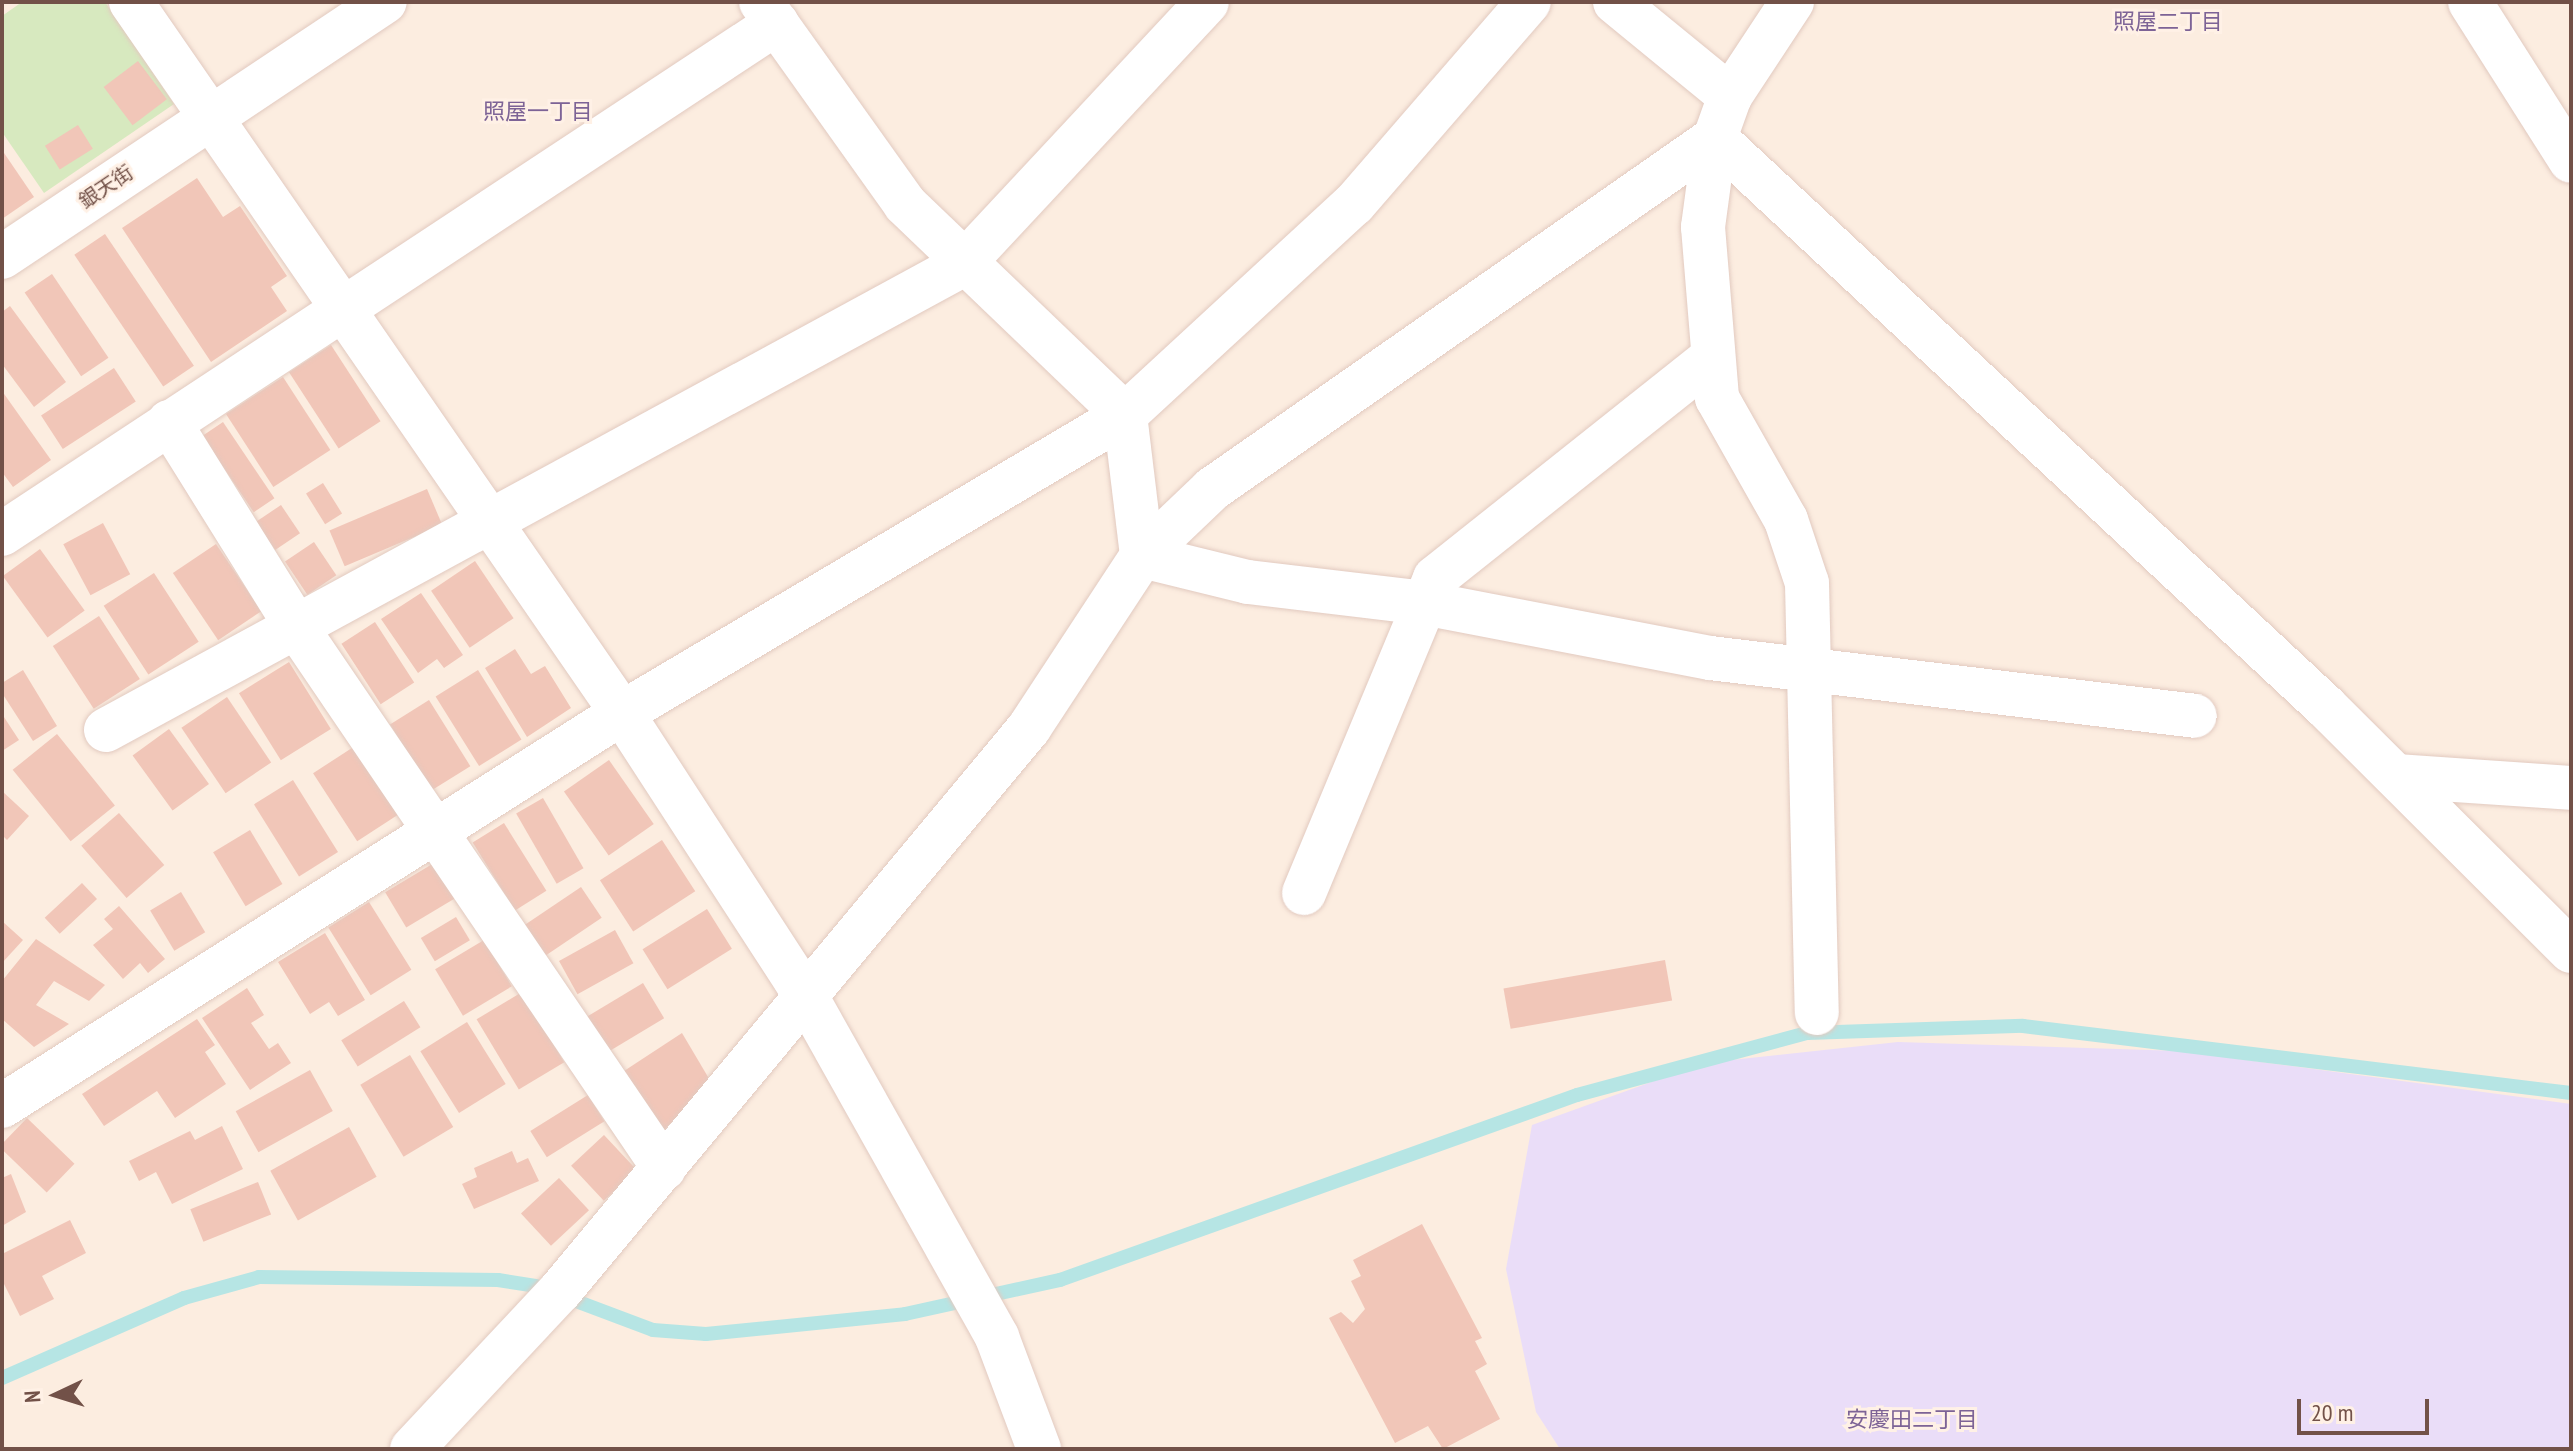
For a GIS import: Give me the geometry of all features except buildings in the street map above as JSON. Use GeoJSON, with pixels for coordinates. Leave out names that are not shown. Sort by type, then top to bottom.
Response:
{"type":"FeatureCollection","features":[{"type":"Feature","properties":{"kind":"street"},"geometry":{"type":"LineString","coordinates":[[131,2],[489,526],[622,713],[807,998],[929,1210],[997,1337],[1039,1449]]}},
{"type":"Feature","properties":{"kind":"street","name":"銀天街"},"geometry":{"type":"LineString","coordinates":[[2,257],[385,2]]}},
{"type":"Feature","properties":{"kind":"street"},"geometry":{"type":"LineString","coordinates":[[106,730],[489,526],[962,265],[1207,2]]}},
{"type":"Feature","properties":{"kind":"street"},"geometry":{"type":"LineString","coordinates":[[2,1106],[622,713],[1125,415],[1354,204],[1529,2]]}},
{"type":"Feature","properties":{"kind":"street"},"geometry":{"type":"LineString","coordinates":[[1615,2],[1730,96]]}},
{"type":"Feature","properties":{"kind":"street"},"geometry":{"type":"LineString","coordinates":[[1792,2],[1730,96],[1715,138],[1703,227],[1709,360],[1717,398],[1786,520],[1807,583],[1817,1013]]}},
{"type":"Feature","properties":{"kind":"street"},"geometry":{"type":"LineString","coordinates":[[2485,7],[2571,161]]}},
{"type":"Feature","properties":{"kind":"street"},"geometry":{"type":"LineString","coordinates":[[2,534],[769,13],[905,204],[962,265],[1125,415],[1142,556]]}},
{"type":"Feature","properties":{"kind":"street"},"geometry":{"type":"LineString","coordinates":[[412,1449],[585,1261],[1029,728],[1142,556],[1212,489],[1715,138]]}},
{"type":"Feature","properties":{"kind":"street"},"geometry":{"type":"LineString","coordinates":[[1715,138],[2396,776],[2568,949]]}},
{"type":"Feature","properties":{"kind":"street"},"geometry":{"type":"LineString","coordinates":[[1304,893],[1435,578],[1709,360]]}},
{"type":"Feature","properties":{"kind":"street"},"geometry":{"type":"LineString","coordinates":[[169,422],[297,628],[664,1168]]}},
{"type":"Feature","properties":{"kind":"street"},"geometry":{"type":"LineString","coordinates":[[1142,556],[1248,582],[1424,603],[1710,658],[1810,665],[2195,716]]}},
{"type":"Feature","properties":{"kind":"street"},"geometry":{"type":"LineString","coordinates":[[2396,776],[2571,788]]}},
{"type":"Feature","properties":{"kind":"shaded area"},"geometry":{"type":"Polygon","coordinates":[[[1898,1042],[2180,1051],[2571,1104],[2571,1449],[1560,1449],[1536,1412],[1506,1269],[1532,1125],[1704,1063],[1898,1042]]]}},
{"type":"Feature","properties":{"kind":"green space"},"geometry":{"type":"Polygon","coordinates":[[[22,2],[105,2],[174,104],[44,193],[2,132],[2,16],[22,2]]]}},
{"type":"Feature","properties":{"kind":"waterway"},"geometry":{"type":"LineString","coordinates":[[2,1378],[184,1298],[259,1277],[498,1280],[536,1286],[653,1330],[706,1334],[905,1314],[1060,1280],[1577,1095],[1807,1033],[2023,1026],[2571,1093]]}},
{"type":"Feature","properties":{"kind":"district","name":"照屋二丁目"},"geometry":{"type":"Point","coordinates":[2168,22]}},
{"type":"Feature","properties":{"kind":"district","name":"照屋一丁目"},"geometry":{"type":"Point","coordinates":[538,112]}},
{"type":"Feature","properties":{"kind":"district","name":"安慶田二丁目"},"geometry":{"type":"Point","coordinates":[1912,1420]}}]}
